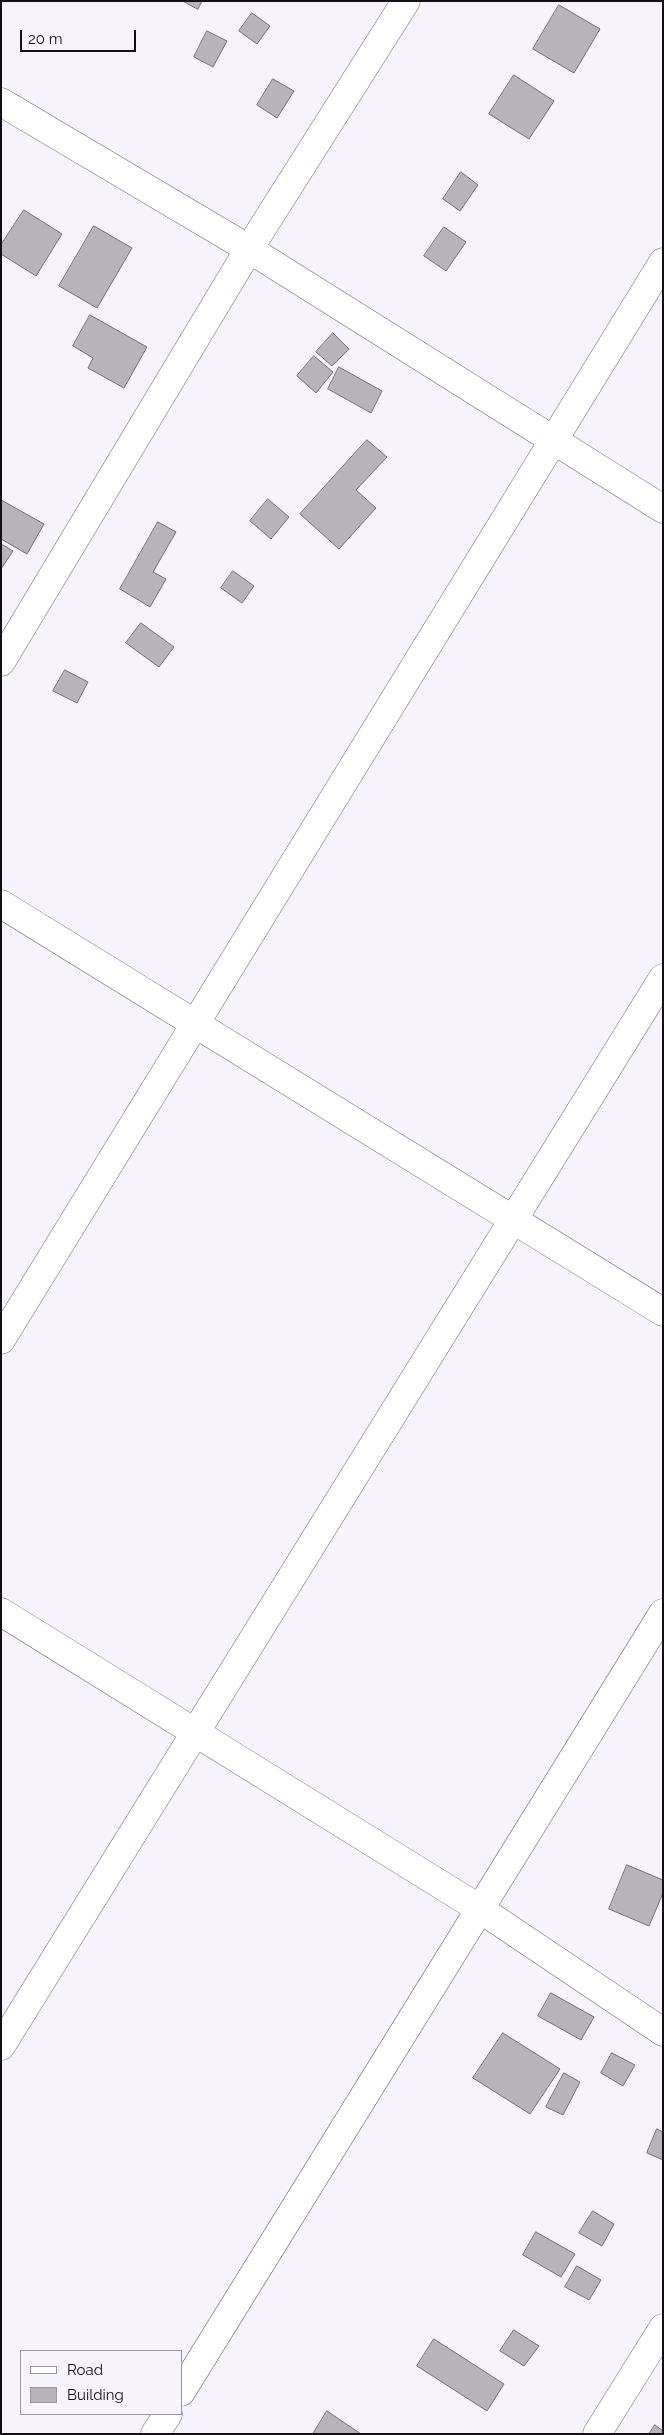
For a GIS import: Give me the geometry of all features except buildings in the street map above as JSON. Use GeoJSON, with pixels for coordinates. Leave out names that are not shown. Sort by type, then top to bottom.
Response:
{"type":"FeatureCollection","features":[{"type":"Feature","properties":{"kind":"street"},"geometry":{"type":"LineString","coordinates":[[1,662],[249,249],[406,1]]}},
{"type":"Feature","properties":{"kind":"street"},"geometry":{"type":"LineString","coordinates":[[1,102],[249,249],[663,509]]}},
{"type":"Feature","properties":{"kind":"street"},"geometry":{"type":"LineString","coordinates":[[1,1340],[663,262]]}},
{"type":"Feature","properties":{"kind":"street"},"geometry":{"type":"LineString","coordinates":[[1,904],[663,1312]]}},
{"type":"Feature","properties":{"kind":"street"},"geometry":{"type":"LineString","coordinates":[[1,2046],[663,978]]}},
{"type":"Feature","properties":{"kind":"street"},"geometry":{"type":"LineString","coordinates":[[1,1612],[480,1908],[663,2032]]}},
{"type":"Feature","properties":{"kind":"street"},"geometry":{"type":"LineString","coordinates":[[182,2390],[663,1613]]}},
{"type":"Feature","properties":{"kind":"street"},"geometry":{"type":"LineString","coordinates":[[597,2434],[663,2328]]}},
{"type":"Feature","properties":{"kind":"street"},"geometry":{"type":"LineString","coordinates":[[155,2434],[167,2415]]}}]}
